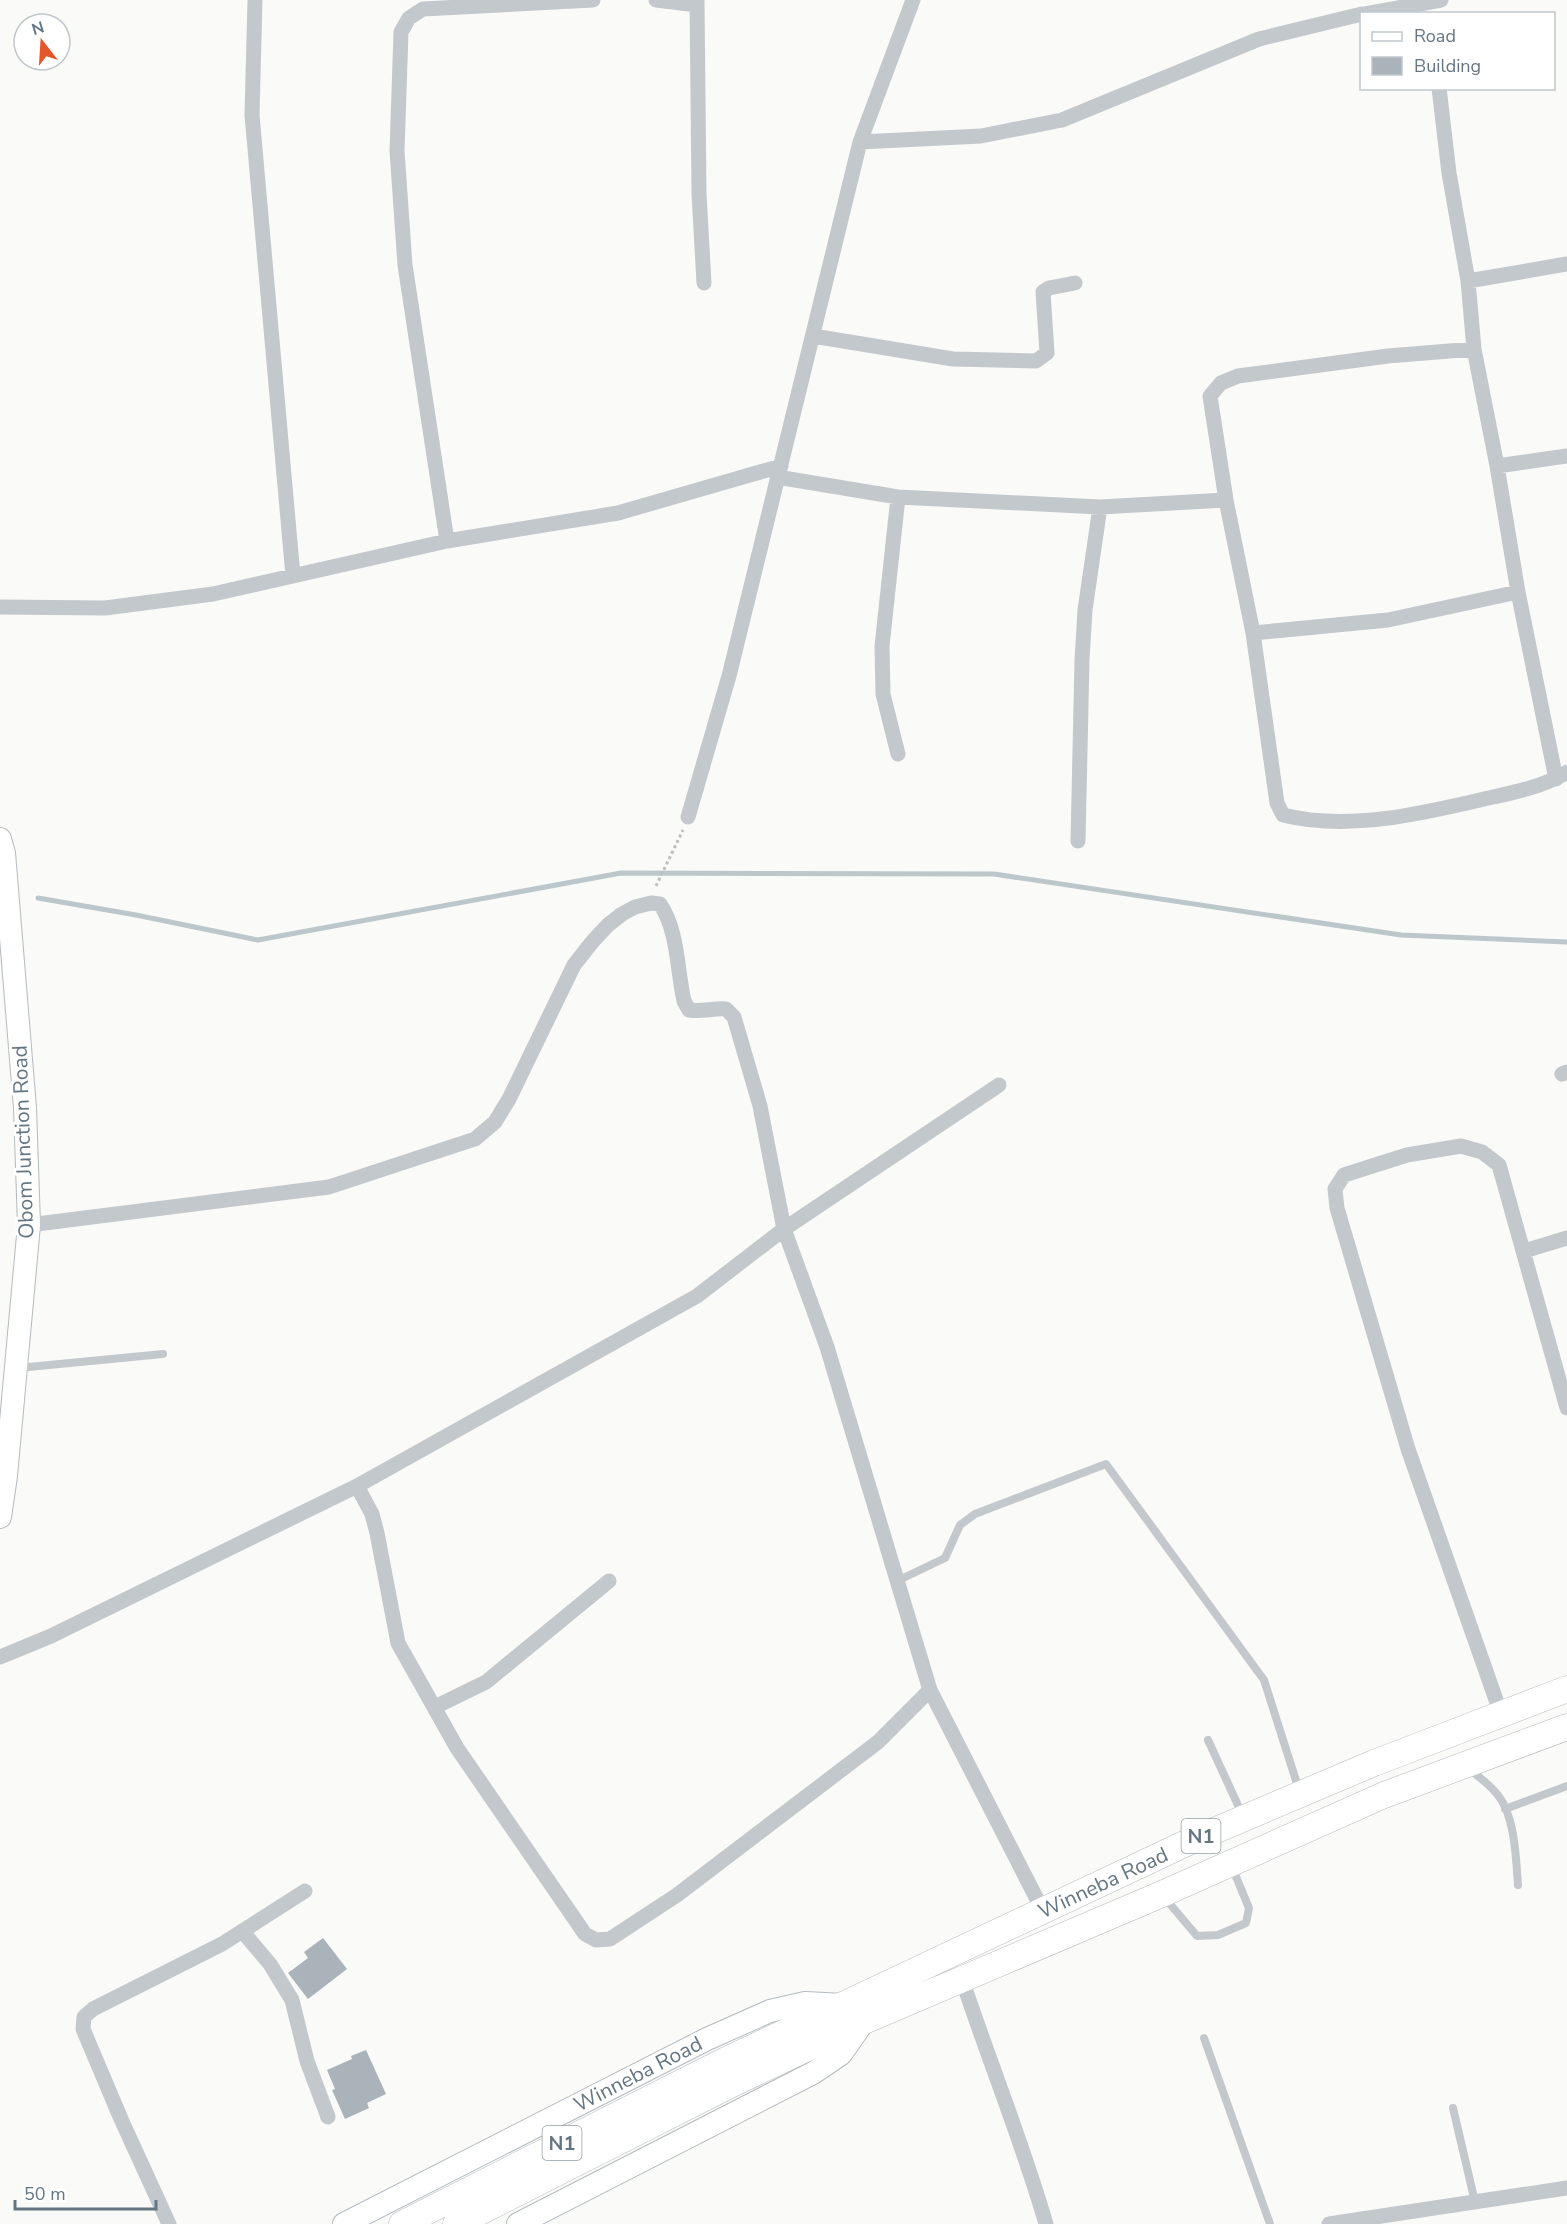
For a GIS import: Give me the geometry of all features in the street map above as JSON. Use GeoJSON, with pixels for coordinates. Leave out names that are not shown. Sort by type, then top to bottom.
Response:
{"type":"FeatureCollection","features":[{"type":"Feature","properties":{"kind":"highway","name":"Winneba Road"},"geometry":{"type":"LineString","coordinates":[[456,2224],[728,2073],[844,2005],[1195,1839],[1300,1794],[1567,1689]]}},
{"type":"Feature","properties":{"kind":"highway","name":"Winneba Road"},"geometry":{"type":"LineString","coordinates":[[402,2224],[728,2073],[864,2021],[1161,1894],[1384,1795],[1567,1727]]}},
{"type":"Feature","properties":{"kind":"main road","name":"Obom Junction Road"},"geometry":{"type":"LineString","coordinates":[[0,839],[4,853],[25,1108],[29,1225],[6,1476],[0,1517]]}},
{"type":"Feature","properties":{"kind":"main road","name":"Winneba Road"},"geometry":{"type":"LineString","coordinates":[[344,2224],[718,2034],[770,2011],[805,2003],[844,2005]]}},
{"type":"Feature","properties":{"kind":"main road"},"geometry":{"type":"LineString","coordinates":[[518,2224],[813,2073],[842,2054],[864,2021]]}},
{"type":"Feature","properties":{"kind":"street"},"geometry":{"type":"LineString","coordinates":[[255,0],[252,115],[293,576]]}},
{"type":"Feature","properties":{"kind":"street"},"geometry":{"type":"LineString","coordinates":[[447,541],[405,265],[397,151],[401,32],[409,18],[423,9],[593,0]]}},
{"type":"Feature","properties":{"kind":"street"},"geometry":{"type":"LineString","coordinates":[[656,0],[697,3],[699,194],[704,283]]}},
{"type":"Feature","properties":{"kind":"street"},"geometry":{"type":"LineString","coordinates":[[688,817],[729,676],[860,142],[913,0]]}},
{"type":"Feature","properties":{"kind":"street"},"geometry":{"type":"LineString","coordinates":[[1379,12],[1432,5]]}},
{"type":"Feature","properties":{"kind":"street"},"geometry":{"type":"LineString","coordinates":[[860,142],[981,136],[1062,120],[1259,39],[1360,15]]}},
{"type":"Feature","properties":{"kind":"street"},"geometry":{"type":"LineString","coordinates":[[1439,90],[1449,173],[1468,281],[1474,349],[1497,465],[1518,592],[1561,776],[1510,793],[1423,813],[1348,821],[1295,818],[1283,815],[1277,803],[1253,633],[1226,500],[1210,396],[1221,383],[1238,376],[1376,357],[1474,349]]}},
{"type":"Feature","properties":{"kind":"street"},"geometry":{"type":"LineString","coordinates":[[1468,281],[1567,264]]}},
{"type":"Feature","properties":{"kind":"street"},"geometry":{"type":"LineString","coordinates":[[813,336],[953,359],[1036,361],[1047,353],[1043,292],[1049,288],[1076,283]]}},
{"type":"Feature","properties":{"kind":"street"},"geometry":{"type":"LineString","coordinates":[[1497,465],[1567,456]]}},
{"type":"Feature","properties":{"kind":"street"},"geometry":{"type":"LineString","coordinates":[[0,607],[105,608],[213,594],[447,541],[618,513],[779,472],[898,497],[1100,507],[1226,500]]}},
{"type":"Feature","properties":{"kind":"street"},"geometry":{"type":"LineString","coordinates":[[898,497],[882,646],[883,694],[898,754]]}},
{"type":"Feature","properties":{"kind":"street"},"geometry":{"type":"LineString","coordinates":[[1078,842],[1085,610],[1100,507]]}},
{"type":"Feature","properties":{"kind":"street"},"geometry":{"type":"LineString","coordinates":[[1253,633],[1388,620],[1518,592]]}},
{"type":"Feature","properties":{"kind":"street"},"geometry":{"type":"LineString","coordinates":[[29,1225],[329,1187],[475,1139],[495,1122],[509,1099],[574,965],[608,925],[635,907],[660,904],[665,912],[684,1001],[689,1010],[699,1012],[715,1008],[726,1010],[734,1017],[760,1106],[784,1229],[827,1347],[930,1690],[1043,1911]]}},
{"type":"Feature","properties":{"kind":"street"},"geometry":{"type":"LineString","coordinates":[[0,1657],[51,1636],[357,1486],[697,1296],[784,1229],[999,1085]]}},
{"type":"Feature","properties":{"kind":"street"},"geometry":{"type":"LineString","coordinates":[[1501,1714],[1408,1449],[1337,1208],[1335,1190],[1344,1175],[1407,1155],[1461,1146],[1482,1152],[1499,1165],[1567,1408]]}},
{"type":"Feature","properties":{"kind":"street"},"geometry":{"type":"LineString","coordinates":[[1524,1251],[1567,1238]]}},
{"type":"Feature","properties":{"kind":"street"},"geometry":{"type":"LineString","coordinates":[[357,1486],[372,1515],[377,1533],[398,1643],[457,1748],[585,1934],[596,1941],[610,1939],[677,1895],[878,1742],[930,1690]]}},
{"type":"Feature","properties":{"kind":"street"},"geometry":{"type":"LineString","coordinates":[[435,1707],[486,1682],[609,1581]]}},
{"type":"Feature","properties":{"kind":"street"},"geometry":{"type":"LineString","coordinates":[[169,2224],[83,2029],[84,2017],[93,2009],[166,1973],[242,1931],[305,1891]]}},
{"type":"Feature","properties":{"kind":"street"},"geometry":{"type":"LineString","coordinates":[[242,1931],[270,1964],[292,2000],[307,2061],[327,2117]]}},
{"type":"Feature","properties":{"kind":"street"},"geometry":{"type":"LineString","coordinates":[[962,1978],[983,2044],[1029,2165],[1046,2224]]}},
{"type":"Feature","properties":{"kind":"street"},"geometry":{"type":"LineString","coordinates":[[1329,2224],[1380,2220],[1567,2188]]}},
{"type":"Feature","properties":{"kind":"lane"},"geometry":{"type":"LineString","coordinates":[[16,1368],[163,1354]]}},
{"type":"Feature","properties":{"kind":"lane"},"geometry":{"type":"LineString","coordinates":[[897,1581],[945,1558],[960,1525],[975,1514],[1106,1464],[1264,1680],[1300,1794]]}},
{"type":"Feature","properties":{"kind":"lane"},"geometry":{"type":"LineString","coordinates":[[1208,1740],[1244,1818]]}},
{"type":"Feature","properties":{"kind":"lane"},"geometry":{"type":"LineString","coordinates":[[1464,1765],[1491,1787],[1499,1796],[1505,1809],[1515,1843],[1518,1885]]}},
{"type":"Feature","properties":{"kind":"lane"},"geometry":{"type":"LineString","coordinates":[[1505,1809],[1567,1786]]}},
{"type":"Feature","properties":{"kind":"lane"},"geometry":{"type":"LineString","coordinates":[[1161,1894],[1197,1936],[1218,1935],[1246,1923],[1249,1908],[1230,1863]]}},
{"type":"Feature","properties":{"kind":"lane"},"geometry":{"type":"LineString","coordinates":[[1204,2038],[1270,2224]]}},
{"type":"Feature","properties":{"kind":"lane"},"geometry":{"type":"LineString","coordinates":[[1453,2108],[1475,2202]]}},
{"type":"Feature","properties":{"kind":"path"},"geometry":{"type":"LineString","coordinates":[[647,904],[680,839],[688,817]]}},
{"type":"Feature","properties":{"kind":"building"},"geometry":{"type":"Polygon","coordinates":[[[323,1938],[347,1969],[308,1999],[288,1973],[308,1958],[304,1952],[323,1938]]]}},
{"type":"Feature","properties":{"kind":"building"},"geometry":{"type":"Polygon","coordinates":[[[366,2050],[386,2094],[367,2103],[369,2108],[345,2119],[332,2090],[335,2089],[327,2070],[366,2050]]]}},
{"type":"Feature","properties":{"kind":"waterway"},"geometry":{"type":"LineString","coordinates":[[38,898],[258,940],[621,873],[994,874],[1401,935],[1567,942]]}}]}
